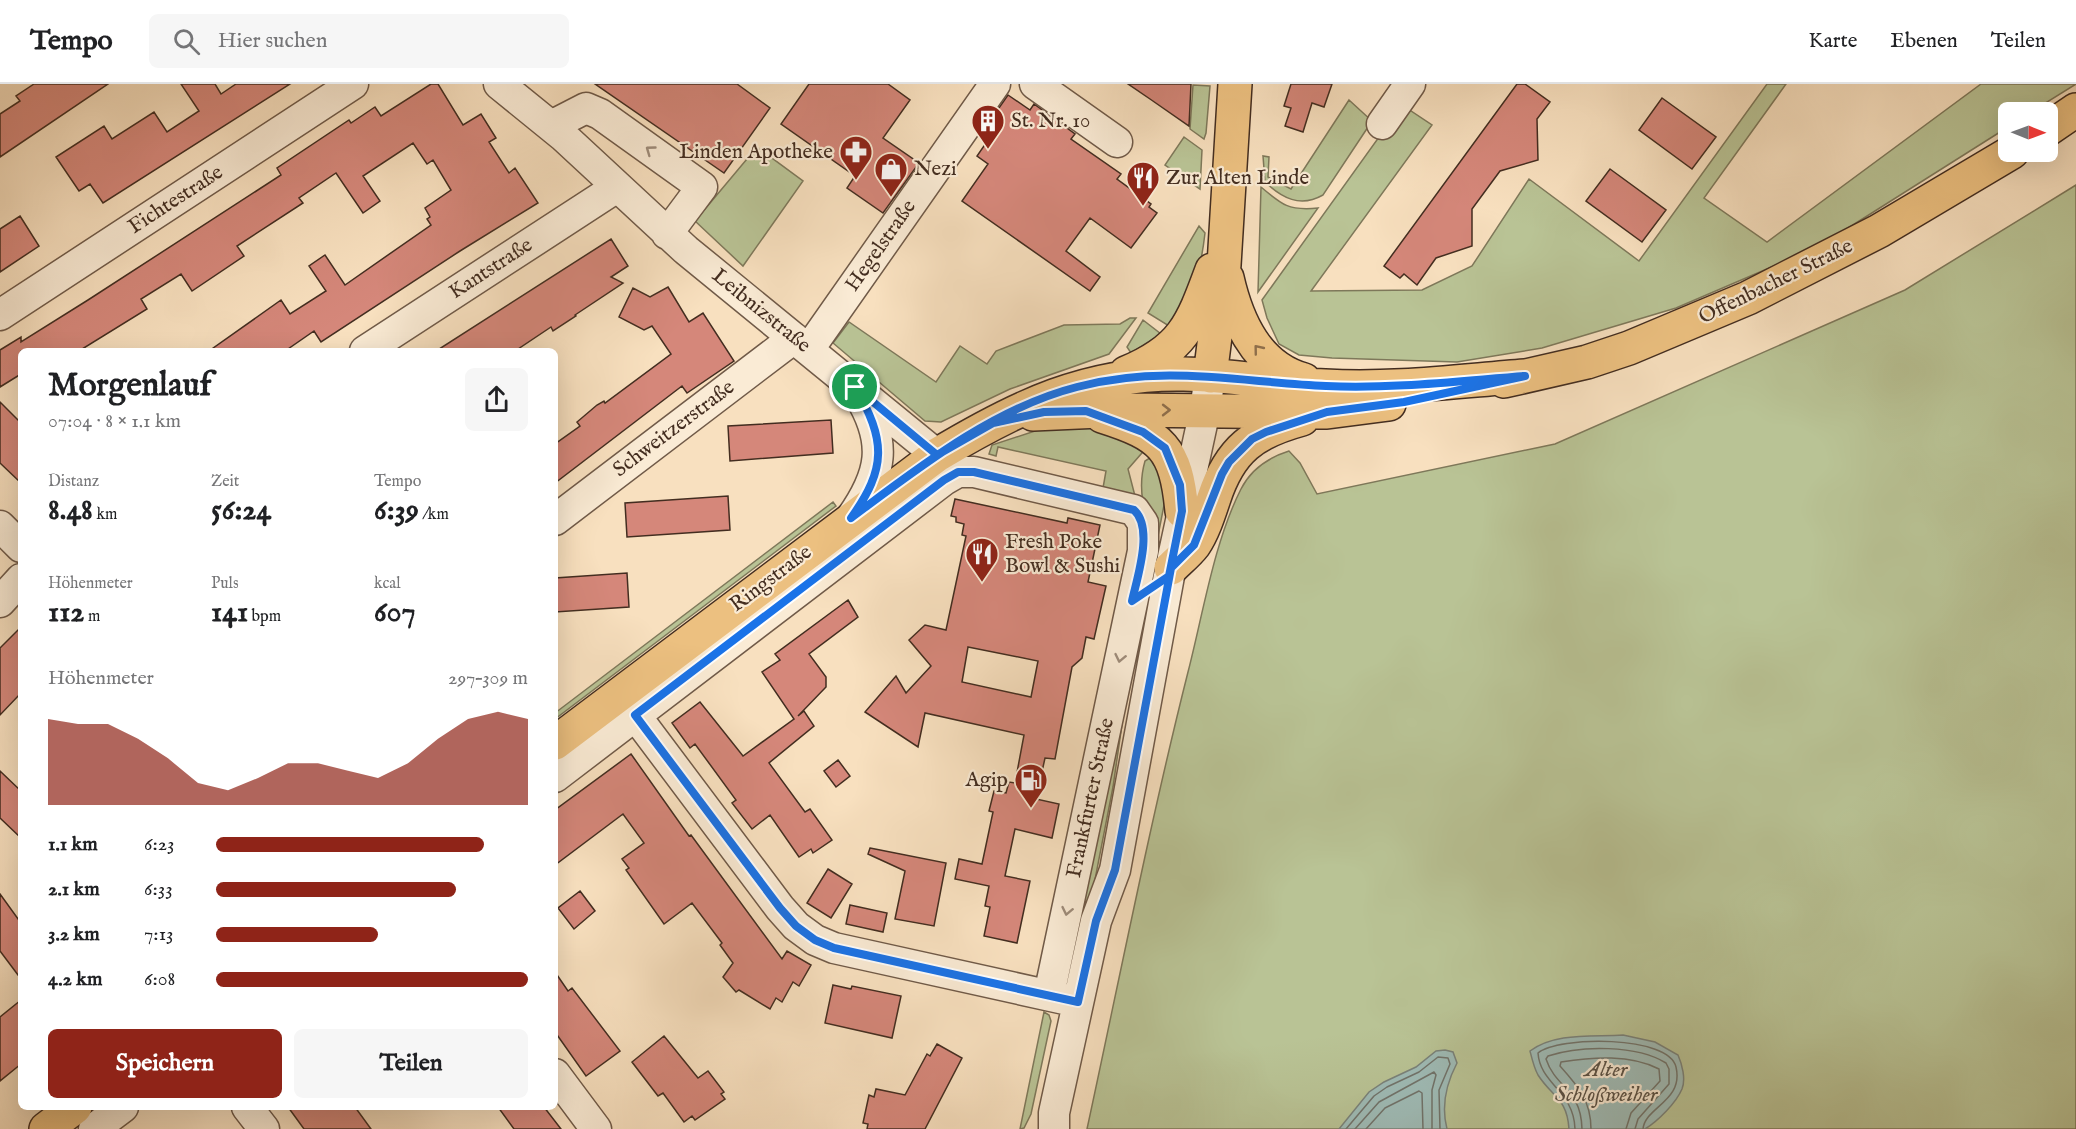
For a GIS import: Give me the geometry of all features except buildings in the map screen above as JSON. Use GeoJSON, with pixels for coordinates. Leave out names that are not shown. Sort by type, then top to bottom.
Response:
{"type":"FeatureCollection","features":[{"type":"Feature","properties":{"kind":"main road"},"geometry":{"type":"LineString","coordinates":[[1210,375],[1224,265],[1235,84]]}},
{"type":"Feature","properties":{"kind":"main road"},"geometry":{"type":"LineString","coordinates":[[2058,122],[2076,110]]}},
{"type":"Feature","properties":{"kind":"main road","name":"Offenbacher Straße"},"geometry":{"type":"LineString","coordinates":[[1205,410],[1326,399],[1404,402],[1587,362],[1629,348],[1748,298],[1879,231],[1998,160]]}},
{"type":"Feature","properties":{"kind":"main road"},"geometry":{"type":"LineString","coordinates":[[1104,381],[1159,358],[1168,351],[1186,329],[1199,306],[1214,267],[1229,201]]}},
{"type":"Feature","properties":{"kind":"main road"},"geometry":{"type":"LineString","coordinates":[[1170,572],[1194,545],[1222,474],[1240,450],[1266,432],[1326,399],[1280,370],[1261,353],[1240,320],[1224,265]]}},
{"type":"Feature","properties":{"kind":"main road","name":"Ringstraße"},"geometry":{"type":"LineString","coordinates":[[558,741],[937,455],[993,423],[1057,393],[1104,381],[1182,374],[1210,375]]}},
{"type":"Feature","properties":{"kind":"main road","name":"Offenbacher Straße"},"geometry":{"type":"LineString","coordinates":[[1210,375],[1326,399]]}},
{"type":"Feature","properties":{"kind":"main road","name":"Ringstraße"},"geometry":{"type":"LineString","coordinates":[[993,423],[1044,412],[1205,410]]}},
{"type":"Feature","properties":{"kind":"main road"},"geometry":{"type":"LineString","coordinates":[[1086,411],[1143,432],[1165,448],[1180,485],[1182,511]]}},
{"type":"Feature","properties":{"kind":"street","name":"Fichtestraße"},"geometry":{"type":"LineString","coordinates":[[0,315],[353,84]]}},
{"type":"Feature","properties":{"kind":"street","name":"Leibnizstraße"},"geometry":{"type":"LineString","coordinates":[[499,84],[551,126],[668,234],[937,455]]}},
{"type":"Feature","properties":{"kind":"street","name":"Hegelstraße"},"geometry":{"type":"LineString","coordinates":[[801,344],[995,84]]}},
{"type":"Feature","properties":{"kind":"street"},"geometry":{"type":"LineString","coordinates":[[1035,84],[1117,142]]}},
{"type":"Feature","properties":{"kind":"street"},"geometry":{"type":"LineString","coordinates":[[1382,124],[1410,84]]}},
{"type":"Feature","properties":{"kind":"street"},"geometry":{"type":"LineString","coordinates":[[551,126],[586,108],[600,114],[702,187],[668,234]]}},
{"type":"Feature","properties":{"kind":"street","name":"Kantstraße"},"geometry":{"type":"LineString","coordinates":[[370,348],[617,187]]}},
{"type":"Feature","properties":{"kind":"street","name":"Schweitzerstraße"},"geometry":{"type":"LineString","coordinates":[[558,518],[801,344]]}},
{"type":"Feature","properties":{"kind":"street","name":"Frankfurter Straße"},"geometry":{"type":"LineString","coordinates":[[1054,1129],[1054,1113],[1086,1004],[1114,923],[1115,870],[1170,572],[1205,410],[1210,375]]}},
{"type":"Feature","properties":{"kind":"street","name":"Leibnizstraße"},"geometry":{"type":"LineString","coordinates":[[851,518],[867,496],[876,474],[878,447],[875,428],[855,387]]}},
{"type":"Feature","properties":{"kind":"street","name":"Frankfurter Straße"},"geometry":{"type":"LineString","coordinates":[[635,715],[944,480],[958,472],[974,472],[1125,507],[1138,514],[1143,523],[1143,551],[1049,995]]}},
{"type":"Feature","properties":{"kind":"street"},"geometry":{"type":"LineString","coordinates":[[0,526],[18,544]]}},
{"type":"Feature","properties":{"kind":"street"},"geometry":{"type":"LineString","coordinates":[[1132,601],[1170,572]]}},
{"type":"Feature","properties":{"kind":"street"},"geometry":{"type":"LineString","coordinates":[[0,602],[18,582]]}},
{"type":"Feature","properties":{"kind":"street"},"geometry":{"type":"LineString","coordinates":[[558,775],[635,715],[780,908],[796,926],[815,940],[855,953],[1086,1004]]}},
{"type":"Feature","properties":{"kind":"street","name":"Frankfurter Straße"},"geometry":{"type":"LineString","coordinates":[[1065,1129],[1071,1115],[1086,1004]]}},
{"type":"Feature","properties":{"kind":"street"},"geometry":{"type":"LineString","coordinates":[[558,1078],[596,1129]]}},
{"type":"Feature","properties":{"kind":"street"},"geometry":{"type":"LineString","coordinates":[[94,1129],[119,1110]]}},
{"type":"Feature","properties":{"kind":"street"},"geometry":{"type":"LineString","coordinates":[[249,1110],[264,1129]]}},
{"type":"Feature","properties":{"kind":"green space"},"geometry":{"type":"Polygon","coordinates":[[[1767,84],[1786,84],[1704,198],[1767,242],[1981,84],[2076,84],[2047,102],[1998,102],[1998,133],[1818,247],[1676,308],[1542,348],[1457,362],[1299,355],[1279,344],[1267,318],[1262,300],[1402,105],[1432,125],[1311,291],[1422,290],[1472,266],[1529,179],[1639,261],[1767,84]]]}},
{"type":"Feature","properties":{"kind":"green space"},"geometry":{"type":"Polygon","coordinates":[[[1193,85],[1210,86],[1204,139],[1190,129],[1193,85]]]}},
{"type":"Feature","properties":{"kind":"green space"},"geometry":{"type":"Polygon","coordinates":[[[1349,100],[1372,121],[1323,195],[1307,201],[1299,201],[1285,197],[1265,182],[1263,156],[1269,157],[1268,177],[1291,189],[1349,100]]]}},
{"type":"Feature","properties":{"kind":"green space"},"geometry":{"type":"Polygon","coordinates":[[[1184,137],[1202,150],[1200,189],[1165,165],[1184,137]]]}},
{"type":"Feature","properties":{"kind":"green space"},"geometry":{"type":"Polygon","coordinates":[[[757,147],[803,181],[743,266],[695,221],[757,147]]]}},
{"type":"Feature","properties":{"kind":"green space"},"geometry":{"type":"Polygon","coordinates":[[[2076,185],[2076,1129],[1087,1129],[1148,843],[1216,555],[1241,489],[1255,470],[1274,457],[1289,451],[1300,463],[1317,494],[1555,444],[1905,290],[2076,185]]]}},
{"type":"Feature","properties":{"kind":"green space"},"geometry":{"type":"Polygon","coordinates":[[[1261,187],[1286,205],[1300,209],[1318,208],[1258,292],[1261,187]]]}},
{"type":"Feature","properties":{"kind":"green space"},"geometry":{"type":"Polygon","coordinates":[[[1199,226],[1205,233],[1198,272],[1190,292],[1169,326],[1148,313],[1199,226]]]}},
{"type":"Feature","properties":{"kind":"green space"},"geometry":{"type":"Polygon","coordinates":[[[1130,318],[1136,318],[1109,354],[1010,389],[941,422],[925,421],[833,343],[849,322],[936,382],[960,346],[987,364],[996,351],[1064,325],[1120,324],[1130,318]]]}},
{"type":"Feature","properties":{"kind":"green space"},"geometry":{"type":"Polygon","coordinates":[[[1143,320],[1161,334],[1131,353],[1127,347],[1143,320]]]}},
{"type":"Feature","properties":{"kind":"green space"},"geometry":{"type":"Polygon","coordinates":[[[1086,426],[1148,446],[1128,469],[1135,496],[1103,488],[1106,471],[998,447],[996,456],[989,454],[992,445],[1038,430],[1086,426]]]}},
{"type":"Feature","properties":{"kind":"green space"},"geometry":{"type":"Polygon","coordinates":[[[1153,456],[1166,495],[1156,546],[1142,494],[1142,472],[1145,461],[1153,456]]]}},
{"type":"Feature","properties":{"kind":"green space"},"geometry":{"type":"Polygon","coordinates":[[[833,502],[836,506],[558,717],[558,711],[833,502]]]}},
{"type":"Feature","properties":{"kind":"green space"},"geometry":{"type":"Polygon","coordinates":[[[1137,620],[1113,787],[1079,962],[1062,959],[1137,620]]]}},
{"type":"Feature","properties":{"kind":"green space"},"geometry":{"type":"Polygon","coordinates":[[[1044,1012],[1049,1015],[1051,1021],[1031,1114],[1024,1128],[1020,1129],[1044,1012]]]}},
{"type":"Feature","properties":{"kind":"water","name":"Alter Schloßweiher"},"geometry":{"type":"Polygon","coordinates":[[[1623,1035],[1655,1042],[1678,1055],[1684,1076],[1682,1089],[1676,1100],[1645,1129],[1569,1129],[1562,1104],[1538,1075],[1530,1051],[1540,1045],[1563,1038],[1623,1035]]]}},
{"type":"Feature","properties":{"kind":"water"},"geometry":{"type":"Polygon","coordinates":[[[1436,1051],[1453,1052],[1457,1063],[1446,1095],[1444,1112],[1447,1129],[1339,1129],[1369,1092],[1416,1067],[1436,1051]]]}},
{"type":"Feature","properties":{"kind":"place","name":"St. Nr. 10"},"geometry":{"type":"Point","coordinates":[988,150]}},
{"type":"Feature","properties":{"kind":"place","name":"Linden Apotheke"},"geometry":{"type":"Point","coordinates":[856,181]}},
{"type":"Feature","properties":{"kind":"place","name":"Nezi"},"geometry":{"type":"Point","coordinates":[891,198]}},
{"type":"Feature","properties":{"kind":"place","name":"Zur Alten Linde"},"geometry":{"type":"Point","coordinates":[1143,207]}},
{"type":"Feature","properties":{"kind":"place","name":"Fresh Poke Bowl & Sushi"},"geometry":{"type":"Point","coordinates":[982,583]}},
{"type":"Feature","properties":{"kind":"place","name":"Agip"},"geometry":{"type":"Point","coordinates":[1031,809]}},
{"type":"Feature","properties":{"kind":"route"},"geometry":{"type":"LineString","coordinates":[[855,387],[875,428],[878,447],[876,474],[867,496],[851,518],[904,478],[937,455],[971,434],[1030,404],[1057,393],[1104,381],[1182,374],[1326,386],[1380,387],[1525,376],[1404,402],[1327,412],[1295,421],[1252,439],[1229,462],[1194,545],[1171,568],[1115,870],[1096,921],[1078,1002],[855,953],[815,940],[796,926],[780,908],[635,715],[944,480],[958,472],[974,472],[1134,510],[1143,523],[1144,536],[1132,601],[1169,576],[1182,511],[1180,485],[1165,448],[1143,432],[1122,422],[1086,411],[1044,412],[993,423],[937,455],[855,387]]}}]}
